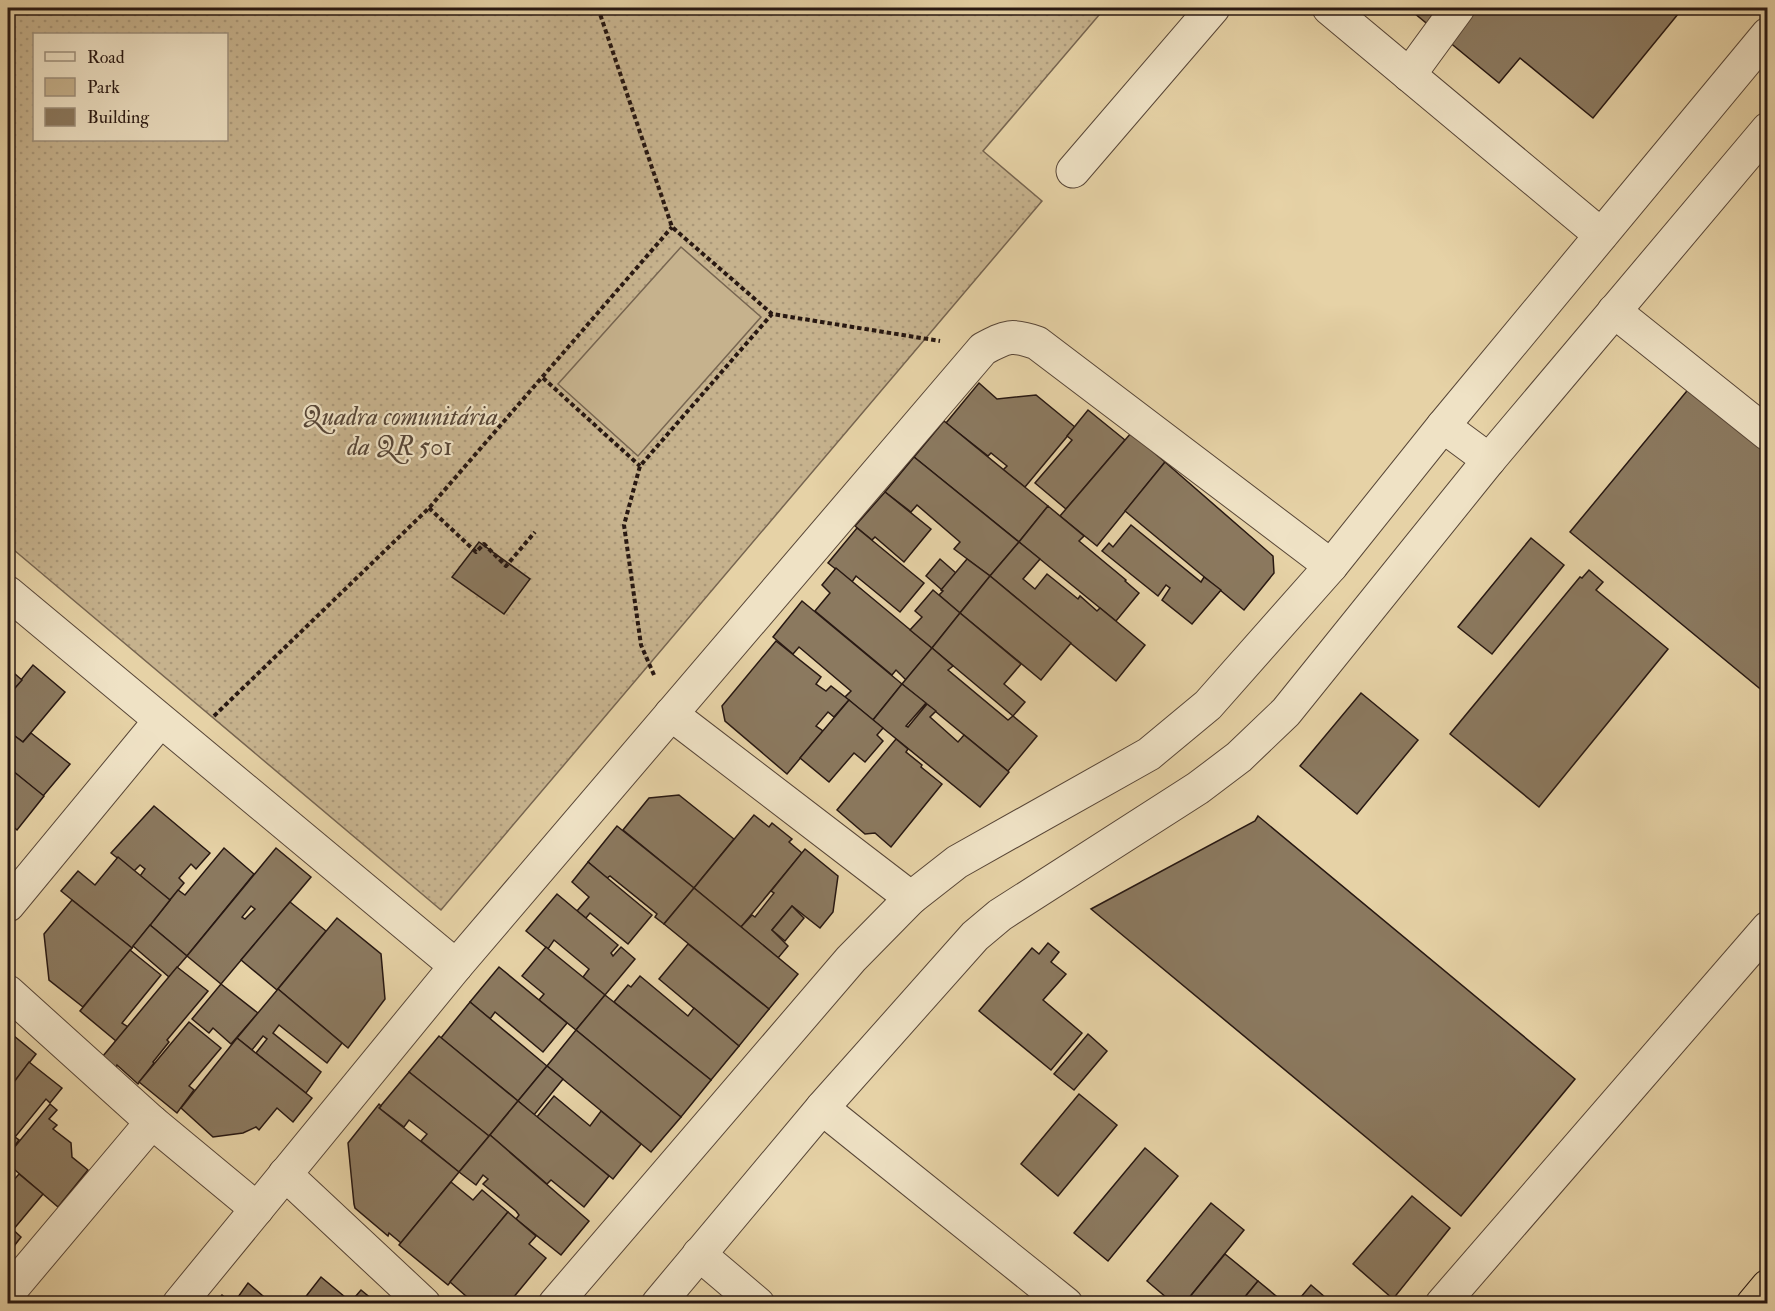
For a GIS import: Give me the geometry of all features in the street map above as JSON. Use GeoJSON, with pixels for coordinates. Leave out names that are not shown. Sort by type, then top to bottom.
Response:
{"type":"FeatureCollection","features":[{"type":"Feature","properties":{"kind":"highway"},"geometry":{"type":"LineString","coordinates":[[1753,1304],[1767,1286]]}},
{"type":"Feature","properties":{"kind":"street"},"geometry":{"type":"LineString","coordinates":[[1073,171],[1213,8]]}},
{"type":"Feature","properties":{"kind":"street"},"geometry":{"type":"LineString","coordinates":[[1329,8],[1601,236]]}},
{"type":"Feature","properties":{"kind":"street"},"geometry":{"type":"LineString","coordinates":[[1409,75],[1458,8]]}},
{"type":"Feature","properties":{"kind":"street"},"geometry":{"type":"LineString","coordinates":[[555,1304],[851,959],[910,898],[957,862],[1149,754],[1208,705],[1331,566],[1443,426],[1767,34]]}},
{"type":"Feature","properties":{"kind":"street"},"geometry":{"type":"LineString","coordinates":[[658,1304],[822,1108],[975,936],[1000,915],[1198,788],[1239,757],[1286,712],[1489,460],[1767,129]]}},
{"type":"Feature","properties":{"kind":"street"},"geometry":{"type":"LineString","coordinates":[[1614,311],[1767,434]]}},
{"type":"Feature","properties":{"kind":"street"},"geometry":{"type":"LineString","coordinates":[[178,1304],[456,966],[983,349],[1002,339],[1018,336],[1037,343],[1331,566]]}},
{"type":"Feature","properties":{"kind":"street"},"geometry":{"type":"LineString","coordinates":[[1443,426],[1489,460]]}},
{"type":"Feature","properties":{"kind":"street"},"geometry":{"type":"LineString","coordinates":[[8,593],[456,966]]}},
{"type":"Feature","properties":{"kind":"street"},"geometry":{"type":"LineString","coordinates":[[671,714],[910,898]]}},
{"type":"Feature","properties":{"kind":"street"},"geometry":{"type":"LineString","coordinates":[[8,905],[160,721]]}},
{"type":"Feature","properties":{"kind":"street"},"geometry":{"type":"LineString","coordinates":[[1442,1304],[1767,928]]}},
{"type":"Feature","properties":{"kind":"street"},"geometry":{"type":"LineString","coordinates":[[8,992],[152,1122],[257,1209]]}},
{"type":"Feature","properties":{"kind":"street"},"geometry":{"type":"LineString","coordinates":[[822,1108],[1066,1304]]}},
{"type":"Feature","properties":{"kind":"street"},"geometry":{"type":"LineString","coordinates":[[8,1293],[152,1122]]}},
{"type":"Feature","properties":{"kind":"street"},"geometry":{"type":"LineString","coordinates":[[285,1174],[424,1304]]}},
{"type":"Feature","properties":{"kind":"street"},"geometry":{"type":"LineString","coordinates":[[699,1254],[758,1304]]}},
{"type":"Feature","properties":{"kind":"path"},"geometry":{"type":"LineString","coordinates":[[598,8],[672,227],[772,314],[983,349]]}},
{"type":"Feature","properties":{"kind":"path"},"geometry":{"type":"LineString","coordinates":[[188,742],[429,508],[672,227]]}},
{"type":"Feature","properties":{"kind":"path"},"geometry":{"type":"LineString","coordinates":[[671,714],[641,645],[624,525],[640,466],[772,314]]}},
{"type":"Feature","properties":{"kind":"path"},"geometry":{"type":"LineString","coordinates":[[543,378],[640,466]]}},
{"type":"Feature","properties":{"kind":"path"},"geometry":{"type":"LineString","coordinates":[[429,508],[476,552],[484,544],[507,566],[535,532]]}},
{"type":"Feature","properties":{"kind":"green space","name":"Quadra comunitária da QR 501"},"geometry":{"type":"Polygon","coordinates":[[[8,8],[1105,8],[983,151],[1042,201],[441,910],[8,545],[8,8]]]}},
{"type":"Feature","properties":{"kind":"green space"},"geometry":{"type":"Polygon","coordinates":[[[681,247],[761,317],[638,456],[558,384],[681,247]]]}},
{"type":"Feature","properties":{"kind":"building"},"geometry":{"type":"Polygon","coordinates":[[[1408,8],[1683,8],[1593,118],[1520,58],[1499,83],[1408,8]]]}},
{"type":"Feature","properties":{"kind":"building"},"geometry":{"type":"Polygon","coordinates":[[[979,383],[997,399],[1036,395],[1075,427],[1025,487],[1003,470],[1007,466],[991,453],[988,456],[946,423],[979,383]]]}},
{"type":"Feature","properties":{"kind":"building"},"geometry":{"type":"Polygon","coordinates":[[[1691,386],[1768,449],[1768,688],[1764,692],[1570,532],[1691,386]]]}},
{"type":"Feature","properties":{"kind":"building"},"geometry":{"type":"Polygon","coordinates":[[[1088,410],[1125,440],[1066,509],[1035,483],[1072,440],[1067,436],[1088,410]]]}},
{"type":"Feature","properties":{"kind":"building"},"geometry":{"type":"Polygon","coordinates":[[[944,421],[1048,506],[1019,542],[914,457],[944,421]]]}},
{"type":"Feature","properties":{"kind":"building"},"geometry":{"type":"Polygon","coordinates":[[[1131,433],[1165,462],[1097,546],[1060,516],[1131,433]]]}},
{"type":"Feature","properties":{"kind":"building"},"geometry":{"type":"Polygon","coordinates":[[[914,457],[1019,542],[990,576],[954,549],[960,542],[917,505],[911,512],[885,492],[914,457]]]}},
{"type":"Feature","properties":{"kind":"building"},"geometry":{"type":"Polygon","coordinates":[[[1165,462],[1273,556],[1274,573],[1244,610],[1125,511],[1165,462]]]}},
{"type":"Feature","properties":{"kind":"building"},"geometry":{"type":"Polygon","coordinates":[[[885,492],[931,529],[904,562],[875,537],[872,540],[855,526],[885,492]]]}},
{"type":"Feature","properties":{"kind":"building"},"geometry":{"type":"Polygon","coordinates":[[[1048,506],[1084,536],[1079,541],[1139,593],[1116,621],[1019,542],[1048,506]]]}},
{"type":"Feature","properties":{"kind":"building"},"geometry":{"type":"Polygon","coordinates":[[[1131,525],[1201,582],[1204,577],[1221,590],[1192,624],[1162,600],[1170,588],[1166,585],[1158,596],[1102,551],[1109,543],[1113,547],[1131,525]]]}},
{"type":"Feature","properties":{"kind":"building"},"geometry":{"type":"Polygon","coordinates":[[[857,528],[924,583],[900,612],[856,576],[852,582],[828,563],[857,528]]]}},
{"type":"Feature","properties":{"kind":"building"},"geometry":{"type":"Polygon","coordinates":[[[1531,538],[1564,565],[1492,654],[1458,627],[1531,538]]]}},
{"type":"Feature","properties":{"kind":"building"},"geometry":{"type":"Polygon","coordinates":[[[479,542],[530,579],[504,614],[452,577],[479,542]]]}},
{"type":"Feature","properties":{"kind":"building"},"geometry":{"type":"Polygon","coordinates":[[[1019,542],[1040,559],[1023,579],[1035,589],[1047,574],[1078,599],[1080,596],[1097,611],[1100,608],[1145,645],[1116,681],[990,576],[1019,542]]]}},
{"type":"Feature","properties":{"kind":"building"},"geometry":{"type":"Polygon","coordinates":[[[940,559],[956,573],[942,590],[926,576],[940,559]]]}},
{"type":"Feature","properties":{"kind":"building"},"geometry":{"type":"Polygon","coordinates":[[[967,559],[990,576],[960,613],[939,595],[967,559]]]}},
{"type":"Feature","properties":{"kind":"building"},"geometry":{"type":"Polygon","coordinates":[[[836,568],[932,648],[906,680],[896,670],[892,675],[815,611],[830,593],[822,585],[836,568]]]}},
{"type":"Feature","properties":{"kind":"building"},"geometry":{"type":"Polygon","coordinates":[[[1589,570],[1603,582],[1596,590],[1668,649],[1539,807],[1450,734],[1580,577],[1582,578],[1589,570]]]}},
{"type":"Feature","properties":{"kind":"building"},"geometry":{"type":"Polygon","coordinates":[[[990,576],[1071,643],[1041,680],[960,613],[990,576]]]}},
{"type":"Feature","properties":{"kind":"building"},"geometry":{"type":"Polygon","coordinates":[[[933,590],[960,613],[932,648],[910,630],[922,617],[915,611],[933,590]]]}},
{"type":"Feature","properties":{"kind":"building"},"geometry":{"type":"Polygon","coordinates":[[[802,601],[902,684],[873,720],[845,697],[851,691],[799,647],[793,654],[773,637],[802,601]]]}},
{"type":"Feature","properties":{"kind":"building"},"geometry":{"type":"Polygon","coordinates":[[[960,613],[1021,664],[1004,684],[1025,702],[1013,716],[932,648],[960,613]]]}},
{"type":"Feature","properties":{"kind":"building"},"geometry":{"type":"Polygon","coordinates":[[[776,641],[821,677],[816,684],[826,691],[831,686],[849,700],[834,717],[828,712],[816,726],[823,731],[787,774],[725,721],[722,706],[776,641]]]}},
{"type":"Feature","properties":{"kind":"building"},"geometry":{"type":"Polygon","coordinates":[[[932,648],[953,666],[948,670],[1008,720],[1013,716],[1037,736],[1008,771],[902,684],[932,648]]]}},
{"type":"Feature","properties":{"kind":"building"},"geometry":{"type":"Polygon","coordinates":[[[33,665],[65,692],[23,742],[12,734],[8,739],[8,696],[33,665]]]}},
{"type":"Feature","properties":{"kind":"building"},"geometry":{"type":"Polygon","coordinates":[[[8,668],[22,680],[8,696],[8,668]]]}},
{"type":"Feature","properties":{"kind":"building"},"geometry":{"type":"Polygon","coordinates":[[[902,684],[926,703],[906,726],[908,727],[927,704],[936,711],[930,717],[958,742],[964,735],[1009,772],[980,807],[873,720],[902,684]]]}},
{"type":"Feature","properties":{"kind":"building"},"geometry":{"type":"Polygon","coordinates":[[[1361,693],[1418,740],[1357,814],[1300,766],[1361,693]]]}},
{"type":"Feature","properties":{"kind":"building"},"geometry":{"type":"Polygon","coordinates":[[[849,700],[883,728],[877,735],[883,741],[865,762],[854,753],[829,782],[800,758],[849,700]]]}},
{"type":"Feature","properties":{"kind":"building"},"geometry":{"type":"Polygon","coordinates":[[[31,733],[70,764],[43,796],[8,767],[8,739],[12,734],[23,742],[31,733]]]}},
{"type":"Feature","properties":{"kind":"building"},"geometry":{"type":"Polygon","coordinates":[[[896,739],[908,749],[906,752],[922,765],[921,767],[942,784],[891,847],[875,833],[865,834],[837,810],[896,739]]]}},
{"type":"Feature","properties":{"kind":"building"},"geometry":{"type":"Polygon","coordinates":[[[8,767],[44,796],[17,830],[8,822],[8,767]]]}},
{"type":"Feature","properties":{"kind":"building"},"geometry":{"type":"Polygon","coordinates":[[[679,795],[734,839],[694,888],[623,830],[649,798],[679,795]]]}},
{"type":"Feature","properties":{"kind":"building"},"geometry":{"type":"Polygon","coordinates":[[[154,806],[210,853],[196,869],[191,864],[179,878],[184,883],[170,900],[140,876],[145,869],[140,865],[134,871],[111,853],[154,806]]]}},
{"type":"Feature","properties":{"kind":"building"},"geometry":{"type":"Polygon","coordinates":[[[754,815],[769,827],[772,823],[792,839],[789,842],[802,853],[741,927],[694,888],[754,815]]]}},
{"type":"Feature","properties":{"kind":"building"},"geometry":{"type":"Polygon","coordinates":[[[1258,816],[1575,1079],[1461,1216],[1091,909],[1255,821],[1258,816]]]}},
{"type":"Feature","properties":{"kind":"building"},"geometry":{"type":"Polygon","coordinates":[[[617,826],[694,888],[664,924],[655,917],[657,914],[610,876],[607,878],[588,862],[617,826]]]}},
{"type":"Feature","properties":{"kind":"building"},"geometry":{"type":"Polygon","coordinates":[[[224,848],[254,874],[187,956],[150,925],[178,890],[185,895],[224,848]]]}},
{"type":"Feature","properties":{"kind":"building"},"geometry":{"type":"Polygon","coordinates":[[[276,848],[311,877],[221,984],[187,956],[276,848]],[[251,906],[242,917],[245,919],[255,909],[251,906]]]}},
{"type":"Feature","properties":{"kind":"building"},"geometry":{"type":"Polygon","coordinates":[[[805,849],[838,876],[833,912],[820,928],[792,906],[772,930],[788,946],[778,958],[741,927],[752,915],[755,917],[774,893],[771,891],[805,849]]]}},
{"type":"Feature","properties":{"kind":"building"},"geometry":{"type":"Polygon","coordinates":[[[118,857],[170,900],[132,948],[61,891],[78,871],[95,885],[118,857]]]}},
{"type":"Feature","properties":{"kind":"building"},"geometry":{"type":"Polygon","coordinates":[[[588,862],[652,915],[628,944],[590,913],[586,918],[577,911],[589,897],[572,882],[588,862]]]}},
{"type":"Feature","properties":{"kind":"building"},"geometry":{"type":"Polygon","coordinates":[[[694,888],[798,974],[769,1009],[664,924],[694,888]]]}},
{"type":"Feature","properties":{"kind":"building"},"geometry":{"type":"Polygon","coordinates":[[[557,894],[618,945],[611,953],[613,956],[621,947],[635,959],[605,995],[583,977],[589,969],[554,940],[548,949],[526,931],[557,894]]]}},
{"type":"Feature","properties":{"kind":"building"},"geometry":{"type":"Polygon","coordinates":[[[72,900],[132,948],[83,1007],[49,980],[44,934],[72,900]]]}},
{"type":"Feature","properties":{"kind":"building"},"geometry":{"type":"Polygon","coordinates":[[[290,902],[326,931],[277,990],[241,960],[290,902]]]}},
{"type":"Feature","properties":{"kind":"building"},"geometry":{"type":"Polygon","coordinates":[[[792,906],[804,918],[785,941],[772,930],[792,906]]]}},
{"type":"Feature","properties":{"kind":"building"},"geometry":{"type":"Polygon","coordinates":[[[337,918],[381,954],[385,999],[348,1048],[278,989],[337,918]]]}},
{"type":"Feature","properties":{"kind":"building"},"geometry":{"type":"Polygon","coordinates":[[[150,925],[187,956],[169,977],[133,946],[150,925]]]}},
{"type":"Feature","properties":{"kind":"building"},"geometry":{"type":"Polygon","coordinates":[[[1048,943],[1059,952],[1051,962],[1066,974],[1043,1000],[1082,1033],[1051,1070],[979,1011],[1032,948],[1039,954],[1048,943]]]}},
{"type":"Feature","properties":{"kind":"building"},"geometry":{"type":"Polygon","coordinates":[[[688,944],[769,1009],[739,1046],[659,979],[688,944]]]}},
{"type":"Feature","properties":{"kind":"building"},"geometry":{"type":"Polygon","coordinates":[[[546,947],[605,995],[576,1030],[539,1000],[544,994],[522,976],[546,947]]]}},
{"type":"Feature","properties":{"kind":"building"},"geometry":{"type":"Polygon","coordinates":[[[130,950],[161,975],[122,1023],[128,1027],[116,1041],[80,1011],[130,950]]]}},
{"type":"Feature","properties":{"kind":"building"},"geometry":{"type":"Polygon","coordinates":[[[177,967],[208,991],[167,1040],[169,1042],[138,1084],[103,1056],[177,967]]]}},
{"type":"Feature","properties":{"kind":"building"},"geometry":{"type":"Polygon","coordinates":[[[499,967],[567,1023],[543,1052],[495,1012],[490,1019],[470,1002],[499,967]]]}},
{"type":"Feature","properties":{"kind":"building"},"geometry":{"type":"Polygon","coordinates":[[[640,976],[688,1016],[694,1008],[739,1046],[711,1080],[614,1002],[628,985],[631,987],[640,976]]]}},
{"type":"Feature","properties":{"kind":"building"},"geometry":{"type":"Polygon","coordinates":[[[221,984],[258,1013],[231,1044],[213,1028],[209,1033],[192,1019],[221,984]]]}},
{"type":"Feature","properties":{"kind":"building"},"geometry":{"type":"Polygon","coordinates":[[[278,989],[342,1043],[327,1063],[279,1025],[273,1033],[321,1072],[306,1093],[256,1053],[267,1039],[263,1036],[252,1050],[237,1038],[278,989]]]}},
{"type":"Feature","properties":{"kind":"building"},"geometry":{"type":"Polygon","coordinates":[[[605,995],[711,1080],[681,1117],[576,1030],[605,995]]]}},
{"type":"Feature","properties":{"kind":"building"},"geometry":{"type":"Polygon","coordinates":[[[470,1002],[547,1066],[518,1101],[441,1038],[470,1002]]]}},
{"type":"Feature","properties":{"kind":"building"},"geometry":{"type":"Polygon","coordinates":[[[189,1022],[221,1048],[189,1086],[194,1090],[177,1113],[139,1082],[189,1022]]]}},
{"type":"Feature","properties":{"kind":"building"},"geometry":{"type":"Polygon","coordinates":[[[576,1030],[681,1117],[651,1152],[547,1066],[576,1030]]]}},
{"type":"Feature","properties":{"kind":"building"},"geometry":{"type":"Polygon","coordinates":[[[8,1031],[36,1054],[8,1090],[8,1031]]]}},
{"type":"Feature","properties":{"kind":"building"},"geometry":{"type":"Polygon","coordinates":[[[1088,1034],[1107,1051],[1074,1090],[1054,1074],[1088,1034]]]}},
{"type":"Feature","properties":{"kind":"building"},"geometry":{"type":"Polygon","coordinates":[[[439,1036],[518,1101],[489,1136],[409,1072],[439,1036]]]}},
{"type":"Feature","properties":{"kind":"building"},"geometry":{"type":"Polygon","coordinates":[[[237,1038],[312,1098],[293,1122],[277,1108],[259,1130],[256,1127],[243,1133],[213,1137],[181,1108],[237,1038]]]}},
{"type":"Feature","properties":{"kind":"building"},"geometry":{"type":"Polygon","coordinates":[[[29,1062],[62,1088],[50,1103],[46,1099],[15,1137],[19,1140],[8,1155],[8,1090],[29,1062]]]}},
{"type":"Feature","properties":{"kind":"building"},"geometry":{"type":"Polygon","coordinates":[[[547,1066],[563,1079],[534,1115],[518,1101],[547,1066]]]}},
{"type":"Feature","properties":{"kind":"building"},"geometry":{"type":"Polygon","coordinates":[[[409,1072],[489,1136],[459,1172],[421,1141],[427,1134],[409,1120],[404,1127],[379,1108],[409,1072]]]}},
{"type":"Feature","properties":{"kind":"building"},"geometry":{"type":"Polygon","coordinates":[[[1079,1094],[1117,1125],[1058,1196],[1021,1164],[1079,1094]]]}},
{"type":"Feature","properties":{"kind":"building"},"geometry":{"type":"Polygon","coordinates":[[[554,1096],[590,1126],[601,1111],[641,1144],[613,1179],[537,1117],[554,1096]]]}},
{"type":"Feature","properties":{"kind":"building"},"geometry":{"type":"Polygon","coordinates":[[[518,1101],[609,1176],[584,1207],[551,1180],[547,1184],[490,1135],[518,1101]]]}},
{"type":"Feature","properties":{"kind":"building"},"geometry":{"type":"Polygon","coordinates":[[[50,1104],[57,1110],[49,1119],[57,1125],[53,1129],[71,1143],[72,1157],[88,1170],[58,1207],[8,1164],[8,1155],[50,1104]]]}},
{"type":"Feature","properties":{"kind":"building"},"geometry":{"type":"Polygon","coordinates":[[[379,1104],[381,1106],[379,1108],[459,1172],[401,1243],[389,1233],[388,1236],[355,1208],[354,1204],[348,1143],[379,1104]]]}},
{"type":"Feature","properties":{"kind":"building"},"geometry":{"type":"Polygon","coordinates":[[[490,1135],[589,1221],[561,1255],[516,1219],[519,1215],[516,1211],[483,1184],[488,1179],[483,1175],[476,1185],[459,1172],[490,1135]]]}},
{"type":"Feature","properties":{"kind":"building"},"geometry":{"type":"Polygon","coordinates":[[[1145,1148],[1178,1176],[1108,1261],[1074,1233],[1145,1148]]]}},
{"type":"Feature","properties":{"kind":"building"},"geometry":{"type":"Polygon","coordinates":[[[19,1174],[43,1194],[13,1230],[8,1225],[8,1178],[12,1182],[19,1174]]]}},
{"type":"Feature","properties":{"kind":"building"},"geometry":{"type":"Polygon","coordinates":[[[451,1182],[473,1200],[482,1190],[508,1212],[448,1285],[399,1245],[451,1182]]]}},
{"type":"Feature","properties":{"kind":"building"},"geometry":{"type":"Polygon","coordinates":[[[1412,1196],[1450,1228],[1393,1299],[1353,1264],[1412,1196]]]}},
{"type":"Feature","properties":{"kind":"building"},"geometry":{"type":"Polygon","coordinates":[[[1211,1203],[1244,1230],[1184,1304],[1174,1304],[1147,1281],[1211,1203]]]}},
{"type":"Feature","properties":{"kind":"building"},"geometry":{"type":"Polygon","coordinates":[[[508,1212],[536,1236],[529,1244],[546,1258],[508,1304],[475,1304],[450,1282],[508,1212]]]}},
{"type":"Feature","properties":{"kind":"building"},"geometry":{"type":"Polygon","coordinates":[[[8,1225],[21,1237],[8,1254],[8,1225]]]}},
{"type":"Feature","properties":{"kind":"building"},"geometry":{"type":"Polygon","coordinates":[[[1225,1254],[1258,1281],[1239,1304],[1184,1304],[1225,1254]]]}},
{"type":"Feature","properties":{"kind":"building"},"geometry":{"type":"Polygon","coordinates":[[[321,1277],[351,1302],[349,1304],[300,1304],[321,1277]]]}},
{"type":"Feature","properties":{"kind":"building"},"geometry":{"type":"Polygon","coordinates":[[[1258,1281],[1281,1300],[1278,1304],[1239,1304],[1258,1281]]]}},
{"type":"Feature","properties":{"kind":"building"},"geometry":{"type":"Polygon","coordinates":[[[248,1283],[270,1302],[274,1297],[282,1304],[233,1304],[248,1283]]]}},
{"type":"Feature","properties":{"kind":"building"},"geometry":{"type":"Polygon","coordinates":[[[1311,1285],[1333,1304],[1295,1304],[1311,1285]]]}},
{"type":"Feature","properties":{"kind":"building"},"geometry":{"type":"Polygon","coordinates":[[[361,1290],[378,1304],[349,1304],[361,1290]]]}},
{"type":"Feature","properties":{"kind":"building"},"geometry":{"type":"Polygon","coordinates":[[[222,1295],[232,1303],[233,1304],[215,1304],[222,1295]]]}}]}
